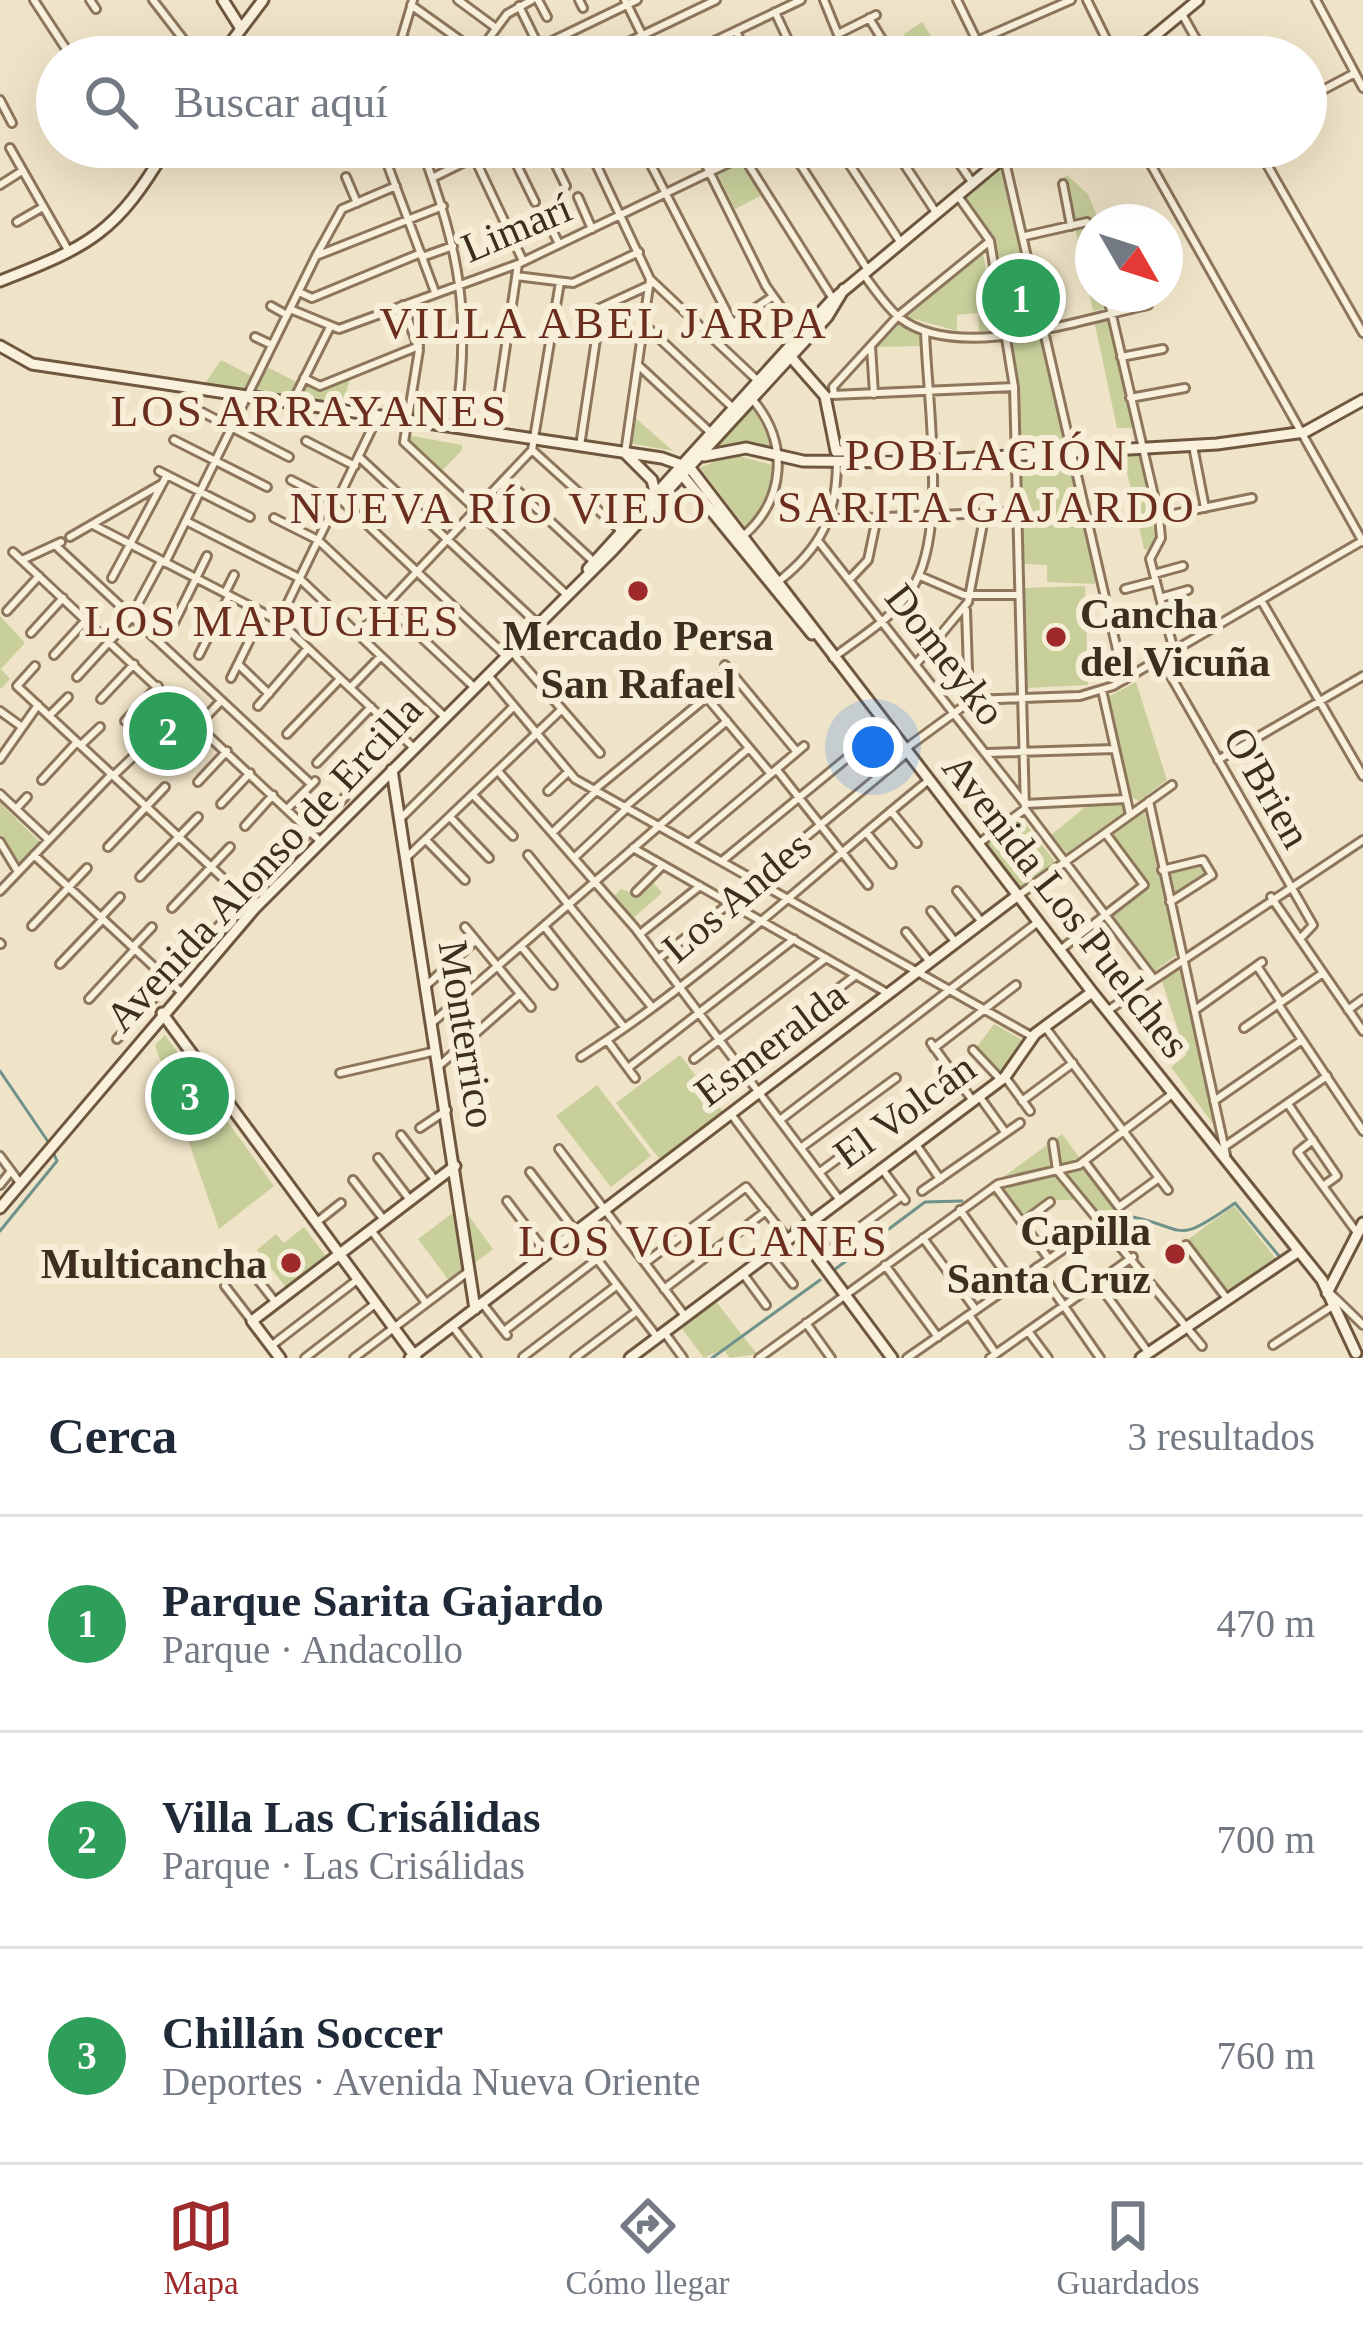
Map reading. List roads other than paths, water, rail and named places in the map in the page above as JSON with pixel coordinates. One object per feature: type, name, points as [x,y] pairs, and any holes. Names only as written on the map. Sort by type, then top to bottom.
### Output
[{"type":"main road","points":[[224,0],[240,27]]},
{"type":"main road","points":[[234,36],[263,0]]},
{"type":"main road","points":[[1154,36],[1198,0]]},
{"type":"main road","points":[[0,281],[68,250],[125,214],[154,168]]},
{"type":"main road","name":"Avenida Alonso de Ercilla","points":[[586,574],[593,560],[655,492],[699,458],[863,270],[989,168]]},
{"type":"main road","name":"Avenida Alonso de Ercilla","points":[[0,1208],[255,908],[539,625],[844,290]]},
{"type":"main road","points":[[0,346],[32,364],[493,433],[534,445],[580,446],[659,458],[683,469]]},
{"type":"main road","points":[[778,358],[791,356],[829,396],[837,457]]},
{"type":"main road","points":[[699,458],[731,448],[837,457],[892,450],[927,457],[1193,446],[1300,433],[1363,400]]},
{"type":"main road","points":[[625,453],[652,481],[655,492]]},
{"type":"main road","name":"Avenida Los Puelches","points":[[683,469],[1297,1252],[1328,1298],[1354,1356]]},
{"type":"main road","name":"Avenida Los Puelches","points":[[740,538],[778,581],[815,635]]},
{"type":"main road","name":"Monterrico","points":[[392,770],[478,1306]]},
{"type":"main road","name":"Esmeralda","points":[[413,1357],[1018,896]]},
{"type":"main road","name":"El Volcán","points":[[635,1357],[797,1230],[1003,1079],[1033,1037],[1092,992]]},
{"type":"main road","points":[[162,1013],[413,1357]]},
{"type":"main road","points":[[280,1358],[252,1321],[455,1166]]},
{"type":"main road","points":[[797,1230],[892,1358]]},
{"type":"main road","points":[[1328,1298],[1359,1238]]},
{"type":"main road","points":[[1145,1356],[1297,1252]]},
{"type":"street","points":[[34,0],[58,36]]},
{"type":"street","points":[[90,0],[96,9]]},
{"type":"street","points":[[153,0],[181,36]]},
{"type":"street","points":[[458,0],[496,28]]},
{"type":"street","points":[[506,0],[532,36]]},
{"type":"street","points":[[490,36],[515,8],[535,0],[547,17]]},
{"type":"street","points":[[560,36],[638,0]]},
{"type":"street","points":[[626,2],[642,35],[716,0]]},
{"type":"street","points":[[727,36],[801,0]]},
{"type":"street","points":[[824,0],[838,34],[873,17],[882,36]]},
{"type":"street","points":[[957,0],[974,36]]},
{"type":"street","points":[[988,36],[1071,0]]},
{"type":"street","points":[[1087,0],[1105,36]]},
{"type":"street","points":[[1316,0],[1363,88]]},
{"type":"street","points":[[405,36],[412,3],[453,36]]},
{"type":"street","points":[[775,12],[786,36]]},
{"type":"street","points":[[1181,14],[1194,36]]},
{"type":"street","points":[[736,31],[738,36]]},
{"type":"street","points":[[1327,88],[1355,73]]},
{"type":"street","points":[[0,100],[12,123]]},
{"type":"street","points":[[10,148],[68,250]]},
{"type":"street","points":[[0,168],[3,182],[22,171]]},
{"type":"street","points":[[389,168],[436,292]]},
{"type":"street","points":[[429,168],[453,246],[467,344],[455,428]]},
{"type":"street","points":[[432,177],[450,168]]},
{"type":"street","points":[[476,168],[520,263],[493,433]]},
{"type":"street","points":[[518,168],[535,202]]},
{"type":"street","points":[[558,168],[566,185]]},
{"type":"street","points":[[598,168],[650,282],[758,380]]},
{"type":"street","points":[[653,168],[734,325],[772,297]]},
{"type":"street","points":[[707,168],[772,297],[800,334]]},
{"type":"street","name":"Limarí","points":[[329,329],[520,263],[718,168]]},
{"type":"street","points":[[748,168],[833,299]]},
{"type":"street","points":[[802,168],[863,270],[898,316],[925,331],[952,337],[1008,334],[1116,312]]},
{"type":"street","points":[[852,168],[899,240]]},
{"type":"street","points":[[907,168],[935,211]]},
{"type":"street","points":[[962,168],[972,182]]},
{"type":"street","points":[[1007,168],[1124,680]]},
{"type":"street","points":[[754,880],[969,701],[1102,690],[1362,542],[1154,168]]},
{"type":"street","points":[[1269,168],[1363,333]]},
{"type":"street","points":[[346,177],[357,202]]},
{"type":"street","points":[[1063,184],[1071,226]]},
{"type":"street","points":[[139,602],[186,521],[342,209],[396,186]]},
{"type":"street","points":[[956,194],[990,241],[1008,334],[1014,388],[1025,807]]},
{"type":"street","points":[[578,197],[592,229]]},
{"type":"street","points":[[316,256],[443,206]]},
{"type":"street","points":[[17,222],[43,207]]},
{"type":"street","points":[[544,213],[559,244]]},
{"type":"street","points":[[1025,236],[1075,226]]},
{"type":"street","points":[[990,241],[898,316],[829,396],[1014,388]]},
{"type":"street","points":[[298,292],[312,298],[453,246]]},
{"type":"street","points":[[516,276],[573,283],[639,252]]},
{"type":"street","points":[[358,634],[534,445],[560,282]]},
{"type":"street","points":[[625,453],[650,282]]},
{"type":"street","points":[[580,446],[596,339],[587,314],[650,282]]},
{"type":"street","points":[[403,304],[418,346],[404,442],[567,595]]},
{"type":"street","points":[[271,307],[329,329],[292,403]]},
{"type":"street","points":[[1111,313],[1159,517],[1161,540],[1150,559],[1174,651]]},
{"type":"street","points":[[644,324],[733,408]]},
{"type":"street","points":[[833,658],[882,621],[920,576],[931,515],[925,331]]},
{"type":"street","points":[[255,337],[272,345]]},
{"type":"street","points":[[304,378],[320,386],[418,346]]},
{"type":"street","points":[[871,346],[874,394]]},
{"type":"street","points":[[1121,357],[1163,349]]},
{"type":"street","points":[[638,365],[710,432]]},
{"type":"street","points":[[1130,398],[1185,388]]},
{"type":"street","points":[[740,538],[774,494],[778,455],[770,425],[749,397]]},
{"type":"street","points":[[192,407],[290,457]]},
{"type":"street","points":[[279,621],[378,416]]},
{"type":"street","points":[[174,440],[267,487]]},
{"type":"street","points":[[306,441],[355,466]]},
{"type":"street","points":[[534,445],[620,530]]},
{"type":"street","points":[[1193,446],[1205,508]]},
{"type":"street","points":[[359,457],[539,625]]},
{"type":"street","points":[[778,581],[819,542],[831,519],[837,457]]},
{"type":"street","points":[[163,476],[250,517]]},
{"type":"street","points":[[70,537],[163,476]]},
{"type":"street","points":[[112,578],[163,476]]},
{"type":"street","points":[[505,479],[593,560]]},
{"type":"street","points":[[291,480],[337,501],[509,654],[600,753]]},
{"type":"street","points":[[1159,517],[1252,498]]},
{"type":"street","points":[[831,519],[1017,512]]},
{"type":"street","points":[[917,663],[966,606],[985,513]]},
{"type":"street","points":[[849,580],[868,560],[877,517]]},
{"type":"street","points":[[274,518],[318,540],[476,688]]},
{"type":"street","points":[[186,521],[299,578],[445,717]]},
{"type":"street","points":[[93,525],[279,621],[414,748]]},
{"type":"street","name":"Domeyko","points":[[819,542],[917,663],[1153,978]]},
{"type":"street","points":[[22,560],[58,543],[313,783],[288,808]]},
{"type":"street","points":[[13,552],[320,842]]},
{"type":"street","points":[[173,625],[207,556]]},
{"type":"street","points":[[1125,590],[1183,566]]},
{"type":"street","points":[[199,655],[234,575]]},
{"type":"street","points":[[7,610],[39,576]]},
{"type":"street","points":[[920,576],[970,596],[1019,595]]},
{"type":"street","points":[[1160,598],[1188,590]]},
{"type":"street","points":[[31,633],[63,598]]},
{"type":"street","points":[[1261,600],[1363,776]]},
{"type":"street","points":[[966,606],[969,701]]},
{"type":"street","points":[[232,678],[263,613]]},
{"type":"street","points":[[1134,623],[1165,614]]},
{"type":"street","points":[[77,676],[132,617]]},
{"type":"street","points":[[54,655],[86,620]]},
{"type":"street","points":[[258,706],[308,648]]},
{"type":"street","points":[[350,688],[381,656]]},
{"type":"street","name":"O'Brien","points":[[1161,659],[1314,928],[1300,939]]},
{"type":"street","points":[[100,699],[134,664]]},
{"type":"street","points":[[238,665],[269,694]]},
{"type":"street","points":[[35,666],[17,686],[255,908]]},
{"type":"street","points":[[554,832],[705,695],[727,668],[801,749],[689,843]]},
{"type":"street","points":[[488,675],[568,772],[595,790],[1033,1037]]},
{"type":"street","points":[[1218,760],[1363,676]]},
{"type":"street","points":[[287,734],[340,679]]},
{"type":"street","points":[[693,681],[799,798],[868,885]]},
{"type":"street","points":[[125,721],[158,686]]},
{"type":"street","points":[[1102,690],[1130,814]]},
{"type":"street","points":[[49,716],[68,697]]},
{"type":"street","points":[[199,724],[222,700]]},
{"type":"street","points":[[0,759],[38,705]]},
{"type":"street","points":[[317,764],[371,707]]},
{"type":"street","points":[[400,819],[512,708]]},
{"type":"street","points":[[406,858],[562,710]]},
{"type":"street","points":[[0,711],[22,727]]},
{"type":"street","points":[[575,857],[727,722]]},
{"type":"street","points":[[722,861],[886,726]]},
{"type":"street","points":[[42,780],[100,727]]},
{"type":"street","points":[[433,1022],[749,748]]},
{"type":"street","points":[[985,753],[1115,749]]},
{"type":"street","points":[[198,782],[227,751]]},
{"type":"street","points":[[0,890],[133,757]]},
{"type":"street","points":[[497,771],[640,934],[839,1199]]},
{"type":"street","points":[[548,791],[568,772]]},
{"type":"street","points":[[221,804],[250,773]]},
{"type":"street","name":"Los Andes","points":[[581,1057],[762,921],[929,780]]},
{"type":"street","name":"Esmeralda","points":[[1018,896],[1172,785]]},
{"type":"street","points":[[108,847],[165,787]]},
{"type":"street","points":[[0,794],[49,840]]},
{"type":"street","points":[[244,826],[274,795]]},
{"type":"street","points":[[473,795],[512,836]]},
{"type":"street","points":[[16,808],[27,797]]},
{"type":"street","points":[[280,862],[345,797]]},
{"type":"street","points":[[978,844],[1025,807],[1126,799]]},
{"type":"street","points":[[1149,802],[1230,1168]]},
{"type":"street","points":[[891,811],[917,843]]},
{"type":"street","points":[[450,817],[489,858]]},
{"type":"street","points":[[140,877],[198,818]]},
{"type":"street","points":[[866,832],[892,864]]},
{"type":"street","points":[[1060,950],[1144,885],[1105,833]]},
{"type":"street","points":[[426,840],[465,880]]},
{"type":"street","points":[[1107,1011],[1271,897],[1363,840]]},
{"type":"street","points":[[0,842],[18,872]]},
{"type":"street","points":[[172,908],[230,847]]},
{"type":"street","points":[[633,848],[889,994]]},
{"type":"street","points":[[34,855],[181,992]]},
{"type":"street","points":[[528,855],[651,1006]]},
{"type":"street","points":[[1162,870],[1203,860],[1213,874],[1170,902]]},
{"type":"street","points":[[636,892],[663,865]]},
{"type":"street","points":[[32,926],[87,868]]},
{"type":"street","points":[[117,1039],[269,870]]},
{"type":"street","points":[[640,934],[700,886]]},
{"type":"street","points":[[957,891],[982,922]]},
{"type":"street","points":[[61,964],[120,897]]},
{"type":"street","name":"O'Brien","points":[[1271,897],[1363,1031]]},
{"type":"street","points":[[658,959],[730,903]]},
{"type":"street","points":[[931,911],[956,943]]},
{"type":"street","points":[[780,1120],[1038,922]]},
{"type":"street","points":[[465,926],[531,1007]]},
{"type":"street","points":[[544,926],[624,1027]]},
{"type":"street","points":[[89,999],[152,927]]},
{"type":"street","points":[[906,932],[931,962]]},
{"type":"street","points":[[427,986],[476,940]]},
{"type":"street","points":[[628,1068],[794,940]]},
{"type":"street","points":[[521,946],[554,985]]},
{"type":"street","points":[[694,1059],[826,958]]},
{"type":"street","points":[[1195,1010],[1260,964],[1302,1040],[1363,1131]]},
{"type":"street","points":[[1244,1028],[1323,973]]},
{"type":"street","points":[[708,1088],[856,975]]},
{"type":"street","points":[[1005,1133],[933,1046],[1016,986]]},
{"type":"street","points":[[440,1065],[520,994]]},
{"type":"street","points":[[1348,1010],[1363,999]]},
{"type":"street","points":[[1046,1027],[1168,1190]]},
{"type":"street","points":[[607,1040],[635,1078]]},
{"type":"street","points":[[1214,1100],[1302,1040]]},
{"type":"street","points":[[340,1072],[438,1050]]},
{"type":"street","points":[[974,1050],[1030,1111]]},
{"type":"street","points":[[1022,1101],[1073,1063]]},
{"type":"street","points":[[1224,1147],[1327,1076]]},
{"type":"street","points":[[801,1148],[896,1078]]},
{"type":"street","points":[[759,1358],[771,1355],[806,1323],[995,1186],[1084,1161],[1172,1094]]},
{"type":"street","points":[[1288,1103],[1337,1176],[1323,1186]]},
{"type":"street","points":[[420,1128],[447,1110]]},
{"type":"street","points":[[731,1114],[811,1220]]},
{"type":"street","points":[[922,1191],[1020,1123]]},
{"type":"street","points":[[401,1135],[436,1181]]},
{"type":"street","points":[[820,1172],[862,1141]]},
{"type":"street","points":[[1313,1141],[1298,1152],[1359,1238]]},
{"type":"street","points":[[915,1143],[940,1179]]},
{"type":"street","points":[[1053,1143],[1057,1170],[1097,1225],[1131,1254],[1202,1346]]},
{"type":"street","points":[[559,1149],[685,1316]]},
{"type":"street","points":[[0,1156],[20,1183]]},
{"type":"street","points":[[378,1158],[410,1200]]},
{"type":"street","points":[[1084,1161],[1119,1208],[1159,1178]]},
{"type":"street","points":[[818,1258],[903,1198],[881,1168]]},
{"type":"street","points":[[0,1185],[11,1171]]},
{"type":"street","points":[[530,1172],[637,1311],[683,1358]]},
{"type":"street","points":[[353,1180],[384,1220]]},
{"type":"street","points":[[995,1186],[1049,1259]]},
{"type":"street","points":[[645,1263],[747,1187],[787,1238]]},
{"type":"street","points":[[507,1201],[547,1254]]},
{"type":"street","points":[[314,1225],[341,1202]]},
{"type":"street","points":[[1022,1223],[1050,1202]]},
{"type":"street","points":[[960,1210],[1013,1284]]},
{"type":"street","points":[[664,1288],[766,1211]]},
{"type":"street","points":[[908,1358],[1097,1225]]},
{"type":"street","points":[[371,1230],[426,1304]]},
{"type":"street","points":[[923,1238],[973,1312],[994,1356],[1131,1254]]},
{"type":"street","points":[[1186,1245],[1228,1300]]},
{"type":"street","points":[[768,1252],[793,1284]]},
{"type":"street","points":[[478,1306],[505,1333],[597,1259]]},
{"type":"street","points":[[885,1265],[938,1337]]},
{"type":"street","points":[[1037,1267],[1100,1358]]},
{"type":"street","points":[[354,1358],[470,1270]]},
{"type":"street","points":[[251,1271],[276,1303]]},
{"type":"street","points":[[741,1273],[766,1305]]},
{"type":"street","points":[[271,1346],[357,1280]]},
{"type":"street","points":[[1097,1282],[1145,1356]]},
{"type":"street","points":[[522,1355],[617,1285]]},
{"type":"street","points":[[225,1286],[252,1321]]},
{"type":"street","points":[[1273,1345],[1328,1298]]},
{"type":"street","name":"Avenida Los Puelches","points":[[1328,1298],[1363,1324]]},
{"type":"street","points":[[305,1358],[375,1304]]},
{"type":"street","points":[[574,1358],[637,1311]]},
{"type":"street","points":[[806,1323],[832,1358]]},
{"type":"street","points":[[452,1326],[477,1358]]},
{"type":"street","points":[[1028,1331],[1048,1358]]},
{"type":"waterway","points":[[0,1071],[49,1143]]},
{"type":"waterway","points":[[0,1231],[57,1161],[53,1152]]},
{"type":"waterway","points":[[834,1270],[925,1202],[962,1201]]},
{"type":"waterway","points":[[1123,1215],[1188,1230],[1235,1203],[1279,1256]]},
{"type":"waterway","points":[[712,1358],[820,1280]]},
{"type":"place","name":"Parque Sarita Gajardo","points":[[1021,298]]},
{"type":"place","name":"Mercado Persa San Rafael","points":[[638,591]]},
{"type":"place","name":"Cancha del Vicuña","points":[[1056,637]]},
{"type":"place","name":"Villa Las Crisálidas","points":[[168,731]]},
{"type":"place","name":"Chillán Soccer","points":[[190,1096]]},
{"type":"place","name":"Capilla Santa Cruz","points":[[1175,1254]]},
{"type":"place","name":"Multicancha","points":[[291,1263]]},
{"type":"district","name":"VILLA ABEL JARPA","points":[[604,322]]},
{"type":"district","name":"LOS ARRAYANES","points":[[310,410]]},
{"type":"district","name":"POBLACIÓN SARITA GAJARDO","points":[[987,480]]},
{"type":"district","name":"NUEVA RÍO VIEJO","points":[[499,507]]},
{"type":"district","name":"LOS MAPUCHES","points":[[273,620]]},
{"type":"district","name":"LOS VOLCANES","points":[[704,1240]]}]
